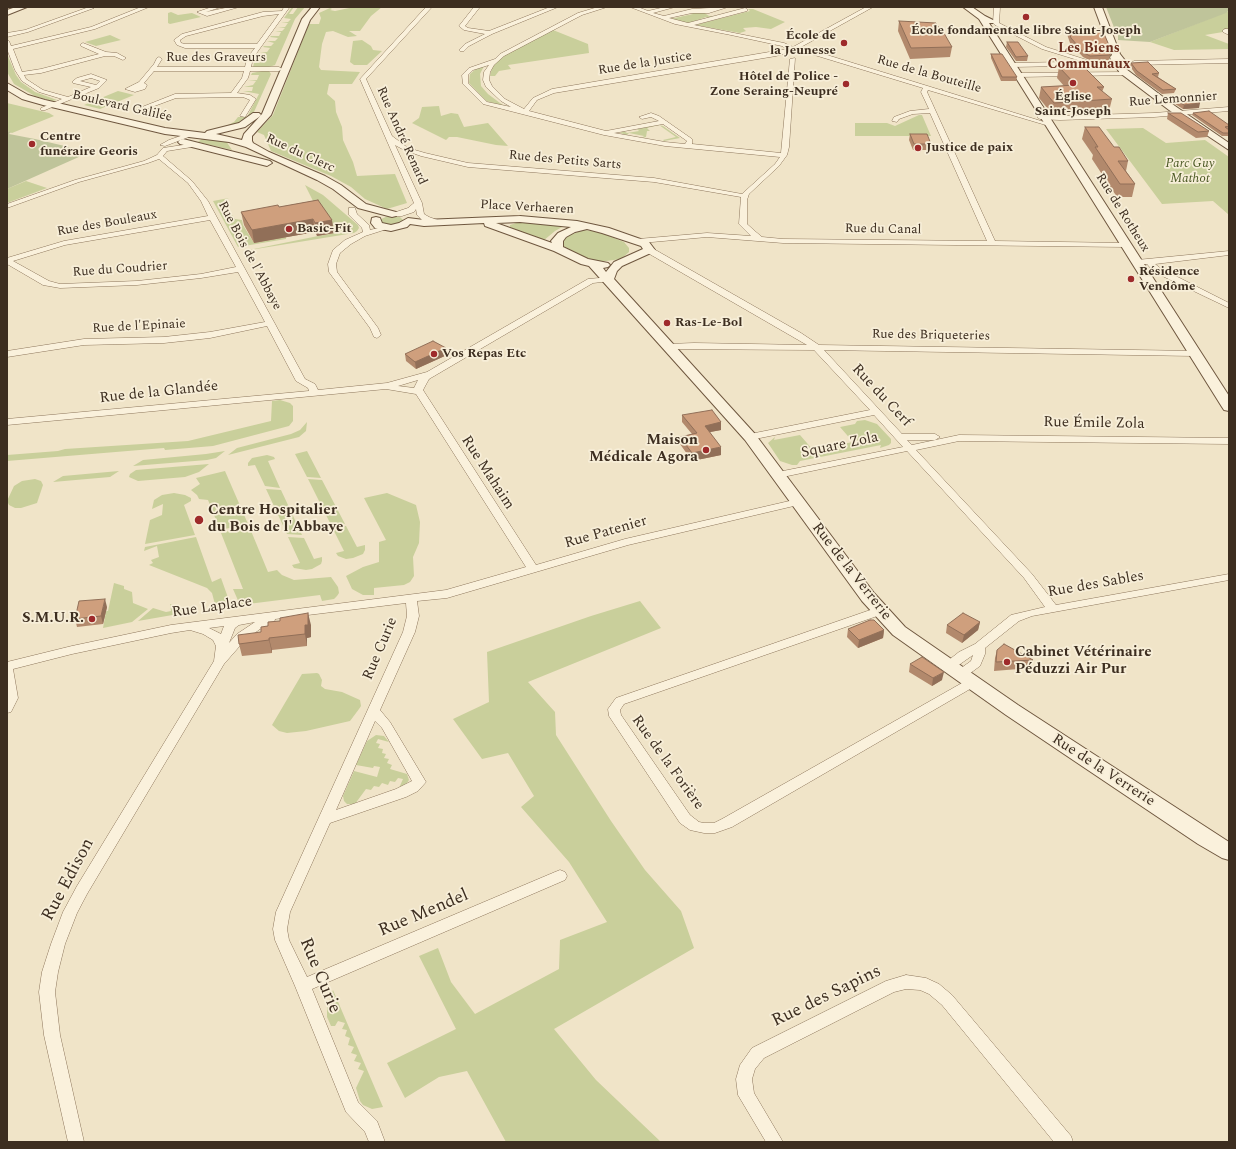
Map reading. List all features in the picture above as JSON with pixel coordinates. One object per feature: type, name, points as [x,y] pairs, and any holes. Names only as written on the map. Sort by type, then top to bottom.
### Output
[{"type":"street","points":[[7,13],[23,7]]},
{"type":"street","points":[[106,24],[106,21],[133,7]]},
{"type":"street","points":[[68,99],[34,88],[24,80],[8,45],[74,33],[106,24],[146,7]]},
{"type":"street","points":[[218,7],[200,12],[207,14],[236,7]]},
{"type":"street","points":[[232,95],[245,78],[249,59],[287,7]]},
{"type":"street","points":[[235,140],[238,133],[256,117],[275,74],[279,69],[300,19],[310,7]]},
{"type":"street","points":[[249,145],[246,141],[247,136],[266,115],[306,19],[316,7]]},
{"type":"street","name":"Rue André Renard","points":[[429,7],[372,68],[363,80],[390,138],[423,217],[439,222]]},
{"type":"street","points":[[477,7],[462,26],[466,29],[490,33]]},
{"type":"street","points":[[462,50],[467,45],[490,33],[555,7]]},
{"type":"street","points":[[525,112],[503,100],[489,87],[486,80],[487,72],[496,60],[510,49],[576,16],[604,7]]},
{"type":"street","name":"Rue de la Bouteille","points":[[633,7],[686,26],[731,33],[796,51],[822,56],[1032,118],[1047,119]]},
{"type":"street","points":[[648,12],[672,7]]},
{"type":"street","points":[[663,18],[692,11],[709,11],[724,7]]},
{"type":"street","points":[[761,239],[753,234],[743,224],[744,196],[778,165],[784,155],[796,51],[870,7]]},
{"type":"street","name":"Rue de Rotheux","points":[[967,7],[995,28],[1018,75],[1229,408]]},
{"type":"street","points":[[995,28],[997,7]]},
{"type":"street","points":[[1098,7],[1121,64],[1178,112],[1229,147]]},
{"type":"street","points":[[7,35],[26,31],[91,8]]},
{"type":"street","points":[[686,26],[745,10]]},
{"type":"street","points":[[258,46],[185,46],[179,44],[178,40],[184,34],[260,15],[283,12]]},
{"type":"street","points":[[995,28],[1009,32],[1044,48],[1096,64]]},
{"type":"street","points":[[995,28],[1009,32]]},
{"type":"street","points":[[83,45],[105,54]]},
{"type":"street","name":"Rue de la Justice","points":[[525,112],[534,99],[552,91],[796,51]]},
{"type":"street","points":[[20,74],[40,71],[105,54],[115,54],[123,58]]},
{"type":"street","name":"Rue des Graveurs","points":[[141,82],[157,64],[159,59]]},
{"type":"street","points":[[496,60],[471,69],[466,74],[465,83],[485,103],[604,133],[639,140],[784,155]]},
{"type":"street","points":[[1218,61],[1229,67]]},
{"type":"street","points":[[1012,65],[1229,61]]},
{"type":"street","points":[[1018,75],[1121,64]]},
{"type":"street","name":"Rue des Graveurs","points":[[153,69],[279,69]]},
{"type":"street","name":"Boulevard Galilée","points":[[7,86],[25,97],[54,105],[165,131],[235,140]]},
{"type":"street","points":[[43,109],[97,87]]},
{"type":"street","points":[[928,87],[924,92],[992,244]]},
{"type":"street","points":[[139,110],[175,96],[232,95],[246,96],[253,100],[243,116]]},
{"type":"street","name":"Boulevard Galilée","points":[[13,101],[163,143],[192,144],[230,153]]},
{"type":"street","name":"Rue Lemonnier","points":[[1047,119],[1154,115],[1229,109]]},
{"type":"street","points":[[895,121],[896,118],[912,112],[933,111]]},
{"type":"street","points":[[7,206],[89,177],[146,162],[160,156],[163,143],[174,143],[195,135],[236,127],[256,115]]},
{"type":"street","points":[[642,117],[655,116],[690,140],[688,146]]},
{"type":"street","points":[[1032,118],[1047,119]]},
{"type":"street","points":[[604,133],[664,122]]},
{"type":"street","points":[[192,144],[198,138],[195,135]]},
{"type":"street","name":"Rue des Petits Sarts","points":[[390,138],[406,149],[423,155],[478,166],[668,182],[744,196]]},
{"type":"street","name":"Rue du Clerc","points":[[235,140],[321,178],[337,187],[362,206],[424,223],[464,222]]},
{"type":"street","name":"Rue du Clerc","points":[[235,140],[236,144],[243,150],[320,187],[352,210],[376,221],[379,226],[386,228]]},
{"type":"street","name":"Rue du Clerc","points":[[230,153],[271,163]]},
{"type":"street","points":[[400,163],[407,157],[423,155]]},
{"type":"street","name":"Rue Bois de l'Abbaye","points":[[160,156],[190,182],[202,196],[301,381],[312,386],[314,392]]},
{"type":"street","name":"Rue André Renard","points":[[402,218],[418,206]]},
{"type":"street","points":[[352,210],[353,215],[366,227],[364,232]]},
{"type":"street","points":[[377,335],[374,328],[334,272],[332,268],[334,256],[339,249],[373,227],[376,221],[383,216],[402,218]]},
{"type":"street","name":"Rue des Bouleaux","points":[[7,261],[43,248],[64,243],[214,217]]},
{"type":"street","points":[[364,232],[386,228],[402,218]]},
{"type":"street","name":"Rue du Clerc","points":[[402,218],[464,222]]},
{"type":"street","name":"Place Verhaeren","points":[[464,222],[520,219],[588,226],[640,241],[646,244],[649,250],[618,264],[594,272]]},
{"type":"street","name":"Place Verhaeren","points":[[464,222],[493,224],[558,249],[610,284]]},
{"type":"street","points":[[720,235],[732,231],[743,224]]},
{"type":"street","name":"Place Verhaeren","points":[[558,249],[557,241],[562,235],[571,230],[588,226]]},
{"type":"street","name":"Rue du Canal","points":[[640,241],[698,235],[720,235],[783,241],[1126,245]]},
{"type":"street","points":[[649,250],[675,237]]},
{"type":"street","name":"Rue du Cerf","points":[[649,250],[793,332],[816,347],[1028,576],[1053,609]]},
{"type":"street","points":[[1137,262],[1229,253]]},
{"type":"street","name":"Rue du Coudrier","points":[[7,261],[46,283],[60,286],[115,285],[159,281],[240,269]]},
{"type":"street","points":[[1149,262],[1157,270],[1229,306]]},
{"type":"street","points":[[583,286],[610,284],[612,270],[618,264]]},
{"type":"street","points":[[387,386],[419,392],[422,381],[432,374],[583,286],[594,272]]},
{"type":"street","points":[[1145,276],[1165,274]]},
{"type":"street","name":"Rue de la Verrerie","points":[[610,284],[750,437],[879,610],[906,637],[1012,710],[1205,838],[1229,852]]},
{"type":"street","name":"Rue de l'Epinaie","points":[[7,354],[72,343],[164,340],[210,336],[271,324]]},
{"type":"street","name":"Rue des Briqueteries","points":[[668,347],[816,347],[1194,353]]},
{"type":"street","points":[[314,392],[387,386],[432,374]]},
{"type":"street","points":[[294,394],[301,381]]},
{"type":"street","name":"Rue de la Glandée","points":[[7,422],[314,392]]},
{"type":"street","name":"Rue Mahaim","points":[[419,392],[422,400],[532,569]]},
{"type":"street","name":"Square Zola","points":[[750,437],[876,412]]},
{"type":"street","name":"Rue Émile Zola","points":[[899,437],[1229,441]]},
{"type":"street","name":"Rue Émile Zola","points":[[909,448],[959,438]]},
{"type":"street","name":"Square Zola","points":[[778,475],[909,448]]},
{"type":"street","name":"Rue Patenier","points":[[418,598],[459,591],[670,530],[798,502]]},
{"type":"street","name":"Rue des Sables","points":[[961,674],[976,663],[979,654],[979,647],[996,631],[1015,618],[1031,613],[1229,577]]},
{"type":"street","name":"Rue Laplace","points":[[7,667],[117,640],[181,628],[418,598]]},
{"type":"street","name":"Rue Curie","points":[[377,1142],[371,1127],[352,1107],[303,986],[282,940],[280,929],[283,912],[409,632],[418,598]]},
{"type":"street","name":"Rue de la Forière","points":[[879,610],[620,700],[614,709],[615,716],[685,819],[695,826],[704,828],[715,828],[727,823],[961,674]]},
{"type":"street","name":"Rue Edison","points":[[76,1142],[52,1035],[47,992],[50,972],[58,944],[70,912],[220,661],[235,643],[256,626],[288,614]]},
{"type":"street","points":[[235,643],[240,631],[241,625],[239,620]]},
{"type":"street","name":"Rue Edison","points":[[220,661],[222,646],[227,632],[235,622],[239,620]]},
{"type":"street","points":[[181,628],[198,629],[212,633],[217,637],[222,646]]},
{"type":"street","points":[[7,667],[12,694],[12,701],[7,709]]},
{"type":"street","points":[[325,819],[401,793],[413,787],[418,782],[386,726],[374,711]]},
{"type":"street","name":"Rue Mendel","points":[[303,986],[560,876]]},
{"type":"street","name":"Rue des Sapins","points":[[775,1142],[746,1095],[744,1079],[748,1065],[758,1053],[891,986],[906,982],[921,983],[934,989],[947,1000],[1065,1142]]},
{"type":"green space","points":[[292,7],[294,7],[289,14],[293,14],[298,7],[305,7],[295,19],[275,65],[269,67],[253,67],[254,63],[262,62],[263,58],[255,58],[264,57],[266,53],[260,52],[267,52],[270,48],[263,47],[271,46],[274,43],[267,41],[275,41],[278,38],[270,37],[279,36],[281,32],[275,31],[282,31],[285,28],[278,27],[285,27],[288,23],[281,22],[288,22],[291,19],[284,18]]},
{"type":"green space","points":[[354,7],[382,7],[371,16],[360,31],[349,31],[357,36],[348,37],[333,31],[326,32],[322,44],[319,67],[321,70],[360,72],[352,84],[329,84],[327,94],[335,101],[336,112],[342,127],[343,140],[353,162],[357,176],[395,174],[407,203],[387,209],[365,199],[351,187],[331,176],[271,151],[264,135],[257,132],[273,115],[309,24],[319,24],[321,18],[319,13],[330,8],[332,9],[330,10],[335,11]]},
{"type":"green space","points":[[1106,7],[1229,7],[1229,10],[1226,13],[1150,42],[1118,40],[1118,33],[1115,30]]},
{"type":"green space","points":[[748,9],[753,9],[785,22],[771,29],[756,27],[743,28],[746,31],[740,33],[695,25],[750,11]]},
{"type":"green space","points":[[1229,11],[1229,31],[1205,35],[1229,44],[1229,49],[1174,50],[1150,42]]},
{"type":"green space","points":[[171,12],[178,15],[192,13],[201,17],[170,24],[168,23],[168,13]]},
{"type":"green space","points":[[703,12],[709,16],[718,16],[709,18],[706,17],[687,24],[670,19],[693,14],[691,13]]},
{"type":"green space","points":[[553,30],[588,44],[589,53],[508,65],[511,69],[499,71],[495,76],[490,76],[492,68],[497,61],[507,53]]},
{"type":"green space","points":[[110,35],[121,40],[96,46],[85,42]]},
{"type":"green space","points":[[362,40],[371,46],[373,50],[382,51],[367,65],[354,65],[350,62],[353,41]]},
{"type":"green space","points":[[7,54],[16,75],[21,82],[35,92],[57,100],[52,101],[35,96],[14,84],[7,72]]},
{"type":"green space","points":[[484,66],[480,74],[481,86],[488,94],[504,106],[486,101],[469,83],[470,74],[478,67]]},
{"type":"green space","points":[[269,71],[271,74],[254,112],[247,117],[259,94],[243,91],[252,91],[253,87],[244,87],[253,85],[256,81],[248,81],[257,80],[259,75],[251,75],[252,73]]},
{"type":"green space","points":[[118,91],[134,95],[100,109],[84,105]]},
{"type":"green space","points":[[7,103],[49,113],[54,116],[12,133],[7,131]]},
{"type":"green space","points":[[439,106],[441,116],[451,113],[458,114],[464,127],[488,123],[508,146],[457,137],[449,137],[446,140],[412,123],[419,118],[422,107]]},
{"type":"green space","points":[[922,115],[931,136],[855,136],[855,123],[887,123],[895,126]]},
{"type":"green space","points":[[238,117],[247,117],[238,123],[226,126],[234,122]]},
{"type":"green space","points":[[659,125],[647,128],[650,131],[647,131],[646,137],[642,138],[644,136],[620,133],[624,131],[627,133],[639,131],[637,129]]},
{"type":"green space","points":[[659,125],[663,126],[680,138],[664,141],[663,140],[676,137]]},
{"type":"green space","name":"Parc Guy Mathot","points":[[1143,128],[1166,143],[1205,140],[1229,157],[1229,215],[1213,201],[1162,204],[1106,129]]},
{"type":"green space","points":[[7,131],[11,132],[9,134],[90,152],[7,189]]},
{"type":"green space","points":[[203,138],[226,141],[232,150],[198,142]]},
{"type":"green space","points":[[26,181],[47,188],[7,203],[7,189]]},
{"type":"green space","points":[[305,185],[323,195],[358,225],[359,228],[357,231],[354,233],[244,251],[333,233],[315,205]]},
{"type":"green space","points":[[229,198],[224,200],[228,209],[235,219],[242,220],[243,225],[254,243],[286,237],[286,239],[238,247],[213,201]]},
{"type":"green space","points":[[388,216],[400,217],[404,221],[395,226],[382,225],[379,220]]},
{"type":"green space","points":[[519,222],[564,226],[543,241],[510,227],[510,225]]},
{"type":"green space","points":[[584,230],[599,232],[624,242],[629,248],[629,252],[621,259],[595,261],[564,248],[562,244],[563,240],[569,235]]},
{"type":"green space","points":[[280,400],[290,403],[293,406],[293,421],[289,426],[213,446],[165,450],[164,448],[7,461],[7,455],[58,451],[65,449],[188,441],[271,421],[272,401]]},
{"type":"green space","points":[[865,420],[877,424],[891,439],[891,443],[880,448],[881,445],[800,461],[797,465],[792,465],[780,461],[768,443],[775,437],[774,440],[800,435],[813,450],[853,442],[840,427]]},
{"type":"green space","points":[[307,422],[306,431],[299,437],[228,455],[237,448],[291,434],[300,430]]},
{"type":"green space","points":[[225,451],[216,458],[207,460],[133,466],[143,460]]},
{"type":"green space","points":[[307,451],[321,478],[307,477],[295,454]]},
{"type":"green space","points":[[267,455],[274,457],[275,459],[268,461],[280,488],[265,486],[255,465],[248,466],[248,463],[252,458]]},
{"type":"green space","points":[[209,464],[199,472],[185,477],[138,481],[129,477],[130,474],[136,470]]},
{"type":"green space","points":[[119,471],[110,477],[53,482],[63,476]]},
{"type":"green space","points":[[225,471],[248,524],[220,530],[208,500],[199,499],[191,490],[200,484],[196,478]]},
{"type":"green space","points":[[35,479],[41,481],[43,485],[37,503],[21,508],[15,508],[9,505],[7,501],[14,486],[22,481]]},
{"type":"green space","points":[[308,479],[322,480],[345,524],[330,523]]},
{"type":"green space","points":[[266,489],[281,490],[302,535],[287,534]]},
{"type":"green space","points":[[174,493],[191,498],[191,501],[184,505],[195,535],[145,544],[150,520],[162,515],[163,504],[152,509],[154,500],[162,495]]},
{"type":"green space","points":[[387,493],[416,505],[420,522],[419,543],[413,557],[414,576],[410,582],[404,585],[374,588],[374,595],[363,595],[352,589],[346,576],[363,567],[379,562],[379,542],[386,540],[364,498]]},
{"type":"green space","points":[[331,525],[346,526],[357,547],[365,545],[363,554],[346,559],[338,556],[336,553],[344,551]]},
{"type":"green space","points":[[249,526],[268,572],[277,570],[282,575],[294,580],[331,577],[338,587],[339,593],[337,596],[334,599],[322,601],[320,595],[240,605],[233,589],[243,589],[221,533]]},
{"type":"green space","points":[[196,537],[212,582],[221,578],[231,606],[216,608],[212,593],[207,588],[149,565],[153,563],[151,560],[159,557],[157,546],[144,551],[145,547]]},
{"type":"green space","points":[[288,537],[304,538],[314,559],[322,557],[321,564],[312,569],[306,570],[294,568],[292,565],[300,563]]},
{"type":"green space","points":[[114,583],[124,586],[124,589],[132,592],[133,603],[148,609],[132,622],[103,628],[106,611],[108,611]]},
{"type":"green space","points":[[640,601],[661,628],[528,682],[555,712],[556,735],[611,821],[645,870],[681,911],[694,948],[554,1029],[596,1080],[661,1142],[506,1142],[467,1071],[439,1077],[405,1098],[387,1063],[456,1029],[419,956],[438,948],[451,982],[475,1014],[559,969],[560,940],[607,922],[569,862],[521,807],[534,796],[508,753],[482,759],[453,719],[489,702],[487,652],[591,616]]},
{"type":"green space","points":[[170,604],[180,608],[184,613],[138,621],[153,608],[166,612],[171,611]]},
{"type":"green space","points":[[317,673],[322,680],[321,686],[325,689],[342,692],[360,700],[361,706],[350,721],[306,731],[287,733],[279,731],[272,725],[302,674]]},
{"type":"green space","points":[[376,735],[384,736],[389,742],[378,739],[376,743],[380,744],[378,748],[383,749],[382,753],[386,754],[384,758],[389,759],[387,763],[392,765],[390,769],[407,774],[409,780],[399,788],[403,779],[398,778],[395,782],[390,781],[388,785],[382,783],[379,787],[374,786],[371,790],[366,789],[355,804],[347,804],[344,801],[343,796],[354,771],[377,777],[380,767],[374,766],[373,768],[356,765],[367,741]]},
{"type":"green space","points":[[333,990],[383,1107],[372,1109],[363,1105],[360,1101],[356,1088],[364,1071],[358,1069],[361,1063],[354,1061],[357,1055],[351,1053],[354,1047],[348,1045],[350,1038],[345,1036],[347,1030],[342,1029],[345,1023],[338,1021],[335,1026],[331,1026],[327,1017],[327,1007]]},
{"type":"building","points":[[899,21],[936,23],[939,28],[941,28],[952,47],[911,48]]},
{"type":"building","points":[[1068,29],[1102,29],[1111,50],[1110,55],[1090,56],[1084,53],[1071,38]]},
{"type":"building","points":[[1007,42],[1018,42],[1028,56],[1016,57]]},
{"type":"building","points":[[991,54],[1002,54],[1017,77],[1002,77]]},
{"type":"building","points":[[1148,62],[1159,73],[1152,74],[1176,89],[1163,90],[1137,71],[1131,63]]},
{"type":"building","points":[[1083,66],[1104,87],[1097,87],[1112,99],[1054,103],[1041,87],[1076,85],[1059,67]]},
{"type":"building","points":[[1189,96],[1200,103],[1184,105],[1173,98]]},
{"type":"building","points":[[1209,111],[1229,125],[1225,127],[1229,130],[1229,133],[1223,133],[1193,113]]},
{"type":"building","points":[[1168,113],[1181,113],[1209,131],[1198,132]]},
{"type":"building","points":[[1085,127],[1099,127],[1114,147],[1119,147],[1128,161],[1118,161],[1135,184],[1120,184],[1095,147],[1098,147]]},
{"type":"building","points":[[910,134],[927,134],[931,144],[914,144]]},
{"type":"building","points":[[318,200],[332,220],[315,223],[313,219],[252,230],[241,212],[278,205],[279,207]]},
{"type":"building","points":[[433,341],[446,348],[415,362],[405,354]]},
{"type":"building","points":[[712,410],[721,422],[705,426],[721,447],[692,453],[680,437],[697,433],[682,415]]},
{"type":"building","points":[[105,599],[101,616],[75,619],[79,601]]},
{"type":"building","points":[[308,613],[308,625],[305,625],[305,634],[269,638],[269,640],[239,644],[238,635],[261,632],[261,627],[268,626],[268,622],[280,621],[280,618]]},
{"type":"building","points":[[963,613],[980,622],[964,635],[947,625]]},
{"type":"building","points":[[870,620],[874,620],[884,630],[859,640],[848,629]]},
{"type":"building","points":[[1004,644],[1033,660],[996,662],[997,650]]},
{"type":"building","points":[[922,657],[944,672],[933,678],[910,664]]},
{"type":"place","name":"École fondamentale libre Saint-Joseph","points":[[1026,17]]},
{"type":"place","name":"École de la Jeunesse","points":[[844,43]]},
{"type":"place","name":"Église Saint-Joseph","points":[[1073,83]]},
{"type":"place","name":"Hôtel de Police - Zone Seraing-Neupré","points":[[846,84]]},
{"type":"place","name":"Centre funéraire Georis","points":[[32,144]]},
{"type":"place","name":"Justice de paix","points":[[918,148]]},
{"type":"place","name":"Basic-Fit","points":[[289,229]]},
{"type":"place","name":"Résidence Vendôme","points":[[1131,279]]},
{"type":"place","name":"Ras-Le-Bol","points":[[667,323]]},
{"type":"place","name":"Vos Repas Etc","points":[[434,354]]},
{"type":"place","name":"Maison Médicale Agora","points":[[706,450]]},
{"type":"place","name":"Centre Hospitalier du Bois de l'Abbaye","points":[[199,520]]},
{"type":"place","name":"S.M.U.R.","points":[[92,619]]},
{"type":"place","name":"Cabinet Vétérinaire Péduzzi Air Pur","points":[[1007,662]]},
{"type":"district","name":"Les Biens Communaux","points":[[1089,58]]}]
